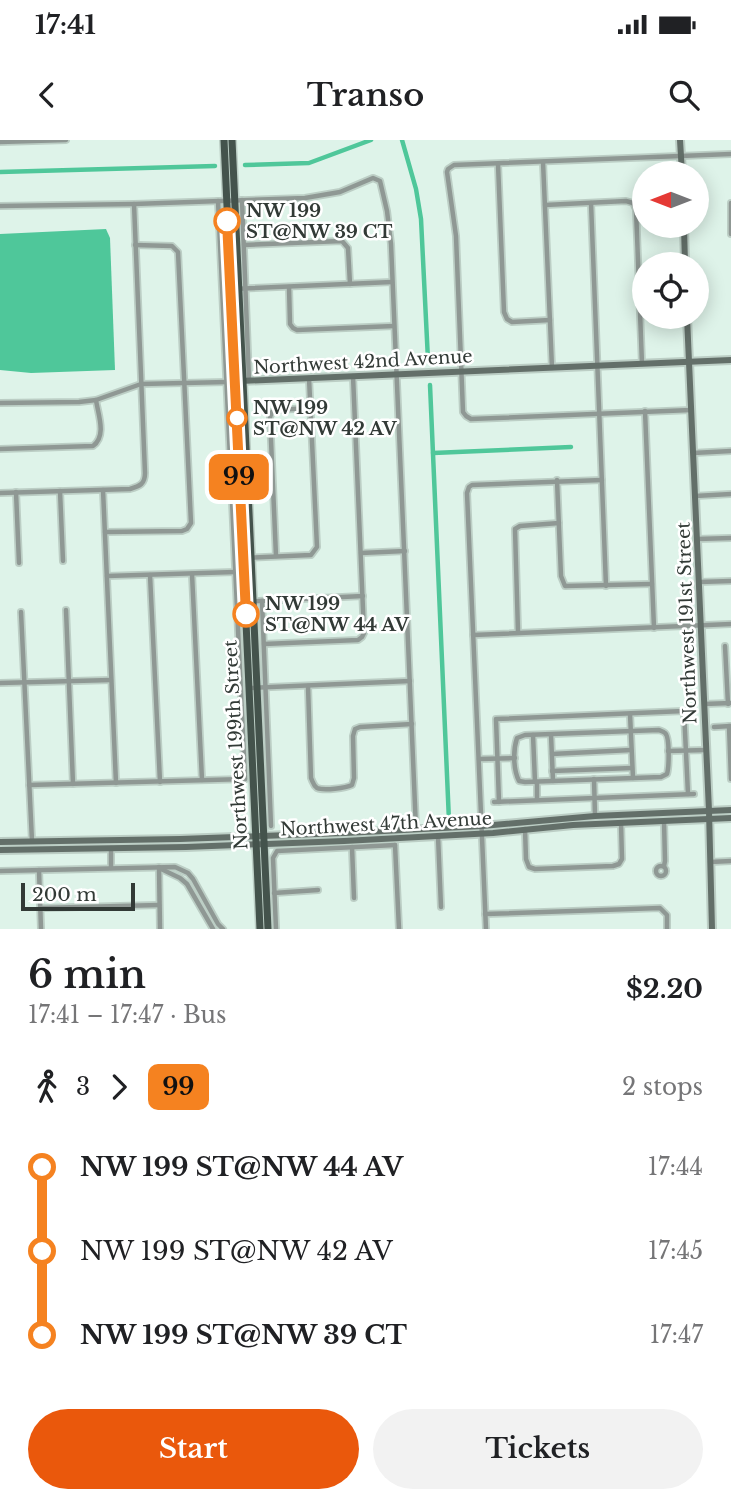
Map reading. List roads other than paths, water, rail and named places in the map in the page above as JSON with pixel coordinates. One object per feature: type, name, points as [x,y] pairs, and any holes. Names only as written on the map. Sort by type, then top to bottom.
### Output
[{"type":"main road","name":"Northwest 199th Street","points":[[224,140],[238,289],[238,381],[249,602],[257,687],[260,929]]},
{"type":"main road","name":"Northwest 199th Street","points":[[230,201],[232,140]]},
{"type":"main road","points":[[680,140],[681,161]]},
{"type":"main road","name":"Northwest 191st Street","points":[[688,329],[712,929]]},
{"type":"main road","name":"Northwest 42nd Avenue","points":[[238,381],[731,360]]},
{"type":"main road","name":"Northwest 199th Street","points":[[257,687],[249,779],[260,841],[268,929]]},
{"type":"main road","name":"Northwest 47th Avenue","points":[[0,850],[260,841],[403,829],[525,830],[584,824],[664,821],[731,810]]},
{"type":"main road","points":[[621,823],[631,814]]},
{"type":"main road","name":"Northwest 47th Avenue","points":[[0,842],[145,839],[395,841],[595,816],[709,815],[731,818]]},
{"type":"main road","points":[[584,824],[595,816]]},
{"type":"main road","points":[[395,841],[396,833],[403,829]]},
{"type":"main road","points":[[134,847],[145,839]]},
{"type":"main road","points":[[32,841],[39,849]]},
{"type":"street","points":[[0,142],[66,140]]},
{"type":"street","points":[[691,410],[471,419],[466,416],[463,412],[456,236],[448,169],[454,166],[731,154]]},
{"type":"street","points":[[543,162],[552,368]]},
{"type":"street","points":[[498,164],[504,312],[512,322],[550,320]]},
{"type":"street","points":[[0,206],[134,204],[321,196],[340,192],[369,179],[377,179],[382,186],[391,244],[416,829]]},
{"type":"street","points":[[230,201],[244,245],[238,289],[235,572],[264,644],[257,687],[271,826]]},
{"type":"street","points":[[230,201],[238,381]]},
{"type":"street","points":[[545,205],[626,201],[633,203],[636,209],[642,364]]},
{"type":"street","points":[[731,202],[731,234]]},
{"type":"street","points":[[591,203],[606,586]]},
{"type":"street","points":[[0,493],[130,489],[139,486],[145,478],[134,204]]},
{"type":"street","points":[[244,245],[338,241],[348,248],[350,284]]},
{"type":"street","points":[[105,533],[182,531],[191,523],[178,252],[172,246],[135,245]]},
{"type":"street","points":[[238,289],[392,282]]},
{"type":"street","points":[[289,287],[290,324],[297,330],[394,326]]},
{"type":"street","points":[[264,644],[358,640],[364,633],[353,376]]},
{"type":"street","points":[[247,558],[311,555],[317,547],[309,378]]},
{"type":"street","name":"Northwest 42nd Avenue","points":[[0,403],[79,402],[96,400],[141,384],[238,381]]},
{"type":"street","points":[[0,449],[93,446],[101,436],[96,400]]},
{"type":"street","points":[[276,556],[270,417],[276,410],[310,408]]},
{"type":"street","points":[[645,411],[654,628]]},
{"type":"street","points":[[693,453],[731,451]]},
{"type":"street","points":[[557,480],[561,576],[565,586],[652,584]]},
{"type":"street","points":[[486,929],[467,492],[472,485],[602,480]]},
{"type":"street","points":[[103,490],[116,783]]},
{"type":"street","points":[[60,491],[63,561]]},
{"type":"street","points":[[16,492],[19,563]]},
{"type":"street","points":[[695,496],[731,494]]},
{"type":"street","points":[[518,632],[515,529],[527,525],[559,523]]},
{"type":"street","points":[[697,539],[731,538]]},
{"type":"street","points":[[361,553],[405,551]]},
{"type":"street","points":[[107,576],[235,572]]},
{"type":"street","points":[[192,574],[202,780]]},
{"type":"street","points":[[150,575],[160,782]]},
{"type":"street","points":[[699,582],[731,581]]},
{"type":"street","points":[[249,602],[363,596]]},
{"type":"street","points":[[29,785],[249,779],[249,602]]},
{"type":"street","points":[[66,610],[73,784]]},
{"type":"street","points":[[21,612],[32,841]]},
{"type":"street","points":[[472,635],[731,624]]},
{"type":"street","points":[[704,704],[730,704],[725,646]]},
{"type":"street","points":[[0,683],[111,680]]},
{"type":"street","points":[[257,687],[410,681]]},
{"type":"street","points":[[308,686],[312,778],[319,789],[346,788],[352,785],[355,778],[355,729],[412,724]]},
{"type":"street","points":[[684,711],[686,751],[691,794],[496,802],[496,719],[684,711]]},
{"type":"street","points":[[630,714],[633,778]]},
{"type":"street","points":[[714,727],[730,726],[731,779]]},
{"type":"street","points":[[631,732],[664,732],[668,736],[667,774],[536,782],[519,780],[516,775],[517,738],[534,735],[631,732]]},
{"type":"street","points":[[534,735],[537,800]]},
{"type":"street","points":[[551,735],[553,781]]},
{"type":"street","points":[[552,754],[631,750]]},
{"type":"street","points":[[668,751],[706,750]]},
{"type":"street","points":[[479,759],[515,758]]},
{"type":"street","points":[[552,771],[632,768]]},
{"type":"street","points":[[594,779],[595,816]]},
{"type":"street","points":[[664,821],[664,866]]},
{"type":"street","points":[[525,830],[526,859],[529,867],[613,866],[619,864],[622,859],[621,823]]},
{"type":"street","points":[[438,835],[441,907]]},
{"type":"street","points":[[395,841],[399,929]]},
{"type":"street","name":"Northwest 47th Avenue","points":[[274,893],[273,858],[280,850],[352,847],[395,841]]},
{"type":"street","points":[[352,847],[354,898]]},
{"type":"street","points":[[111,848],[111,868]]},
{"type":"street","points":[[710,862],[731,861]]},
{"type":"street","points":[[0,871],[170,866],[188,873],[223,929]]},
{"type":"street","points":[[159,867],[187,884],[212,929]]},
{"type":"street","points":[[159,867],[160,929]]},
{"type":"street","points":[[39,870],[41,929]]},
{"type":"street","points":[[192,891],[198,887]]},
{"type":"street","points":[[276,929],[274,893],[318,890]]},
{"type":"street","points":[[41,908],[159,905]]},
{"type":"street","points":[[485,914],[660,908],[667,915],[667,929]]},
{"type":"waterway","points":[[245,165],[309,163],[371,140]]},
{"type":"waterway","points":[[402,140],[416,189],[421,219],[428,360]]},
{"type":"waterway","points":[[0,172],[215,166]]},
{"type":"waterway","points":[[430,385],[449,821]]},
{"type":"waterway","points":[[433,453],[571,447]]},
{"type":"place","name":"NW 199 ST@NW 39 CT","points":[[227,221]]},
{"type":"place","name":"NW 199 ST@NW 42 AV","points":[[237,418]]},
{"type":"place","name":"NW 199 ST@NW 44 AV","points":[[246,614]]}]
